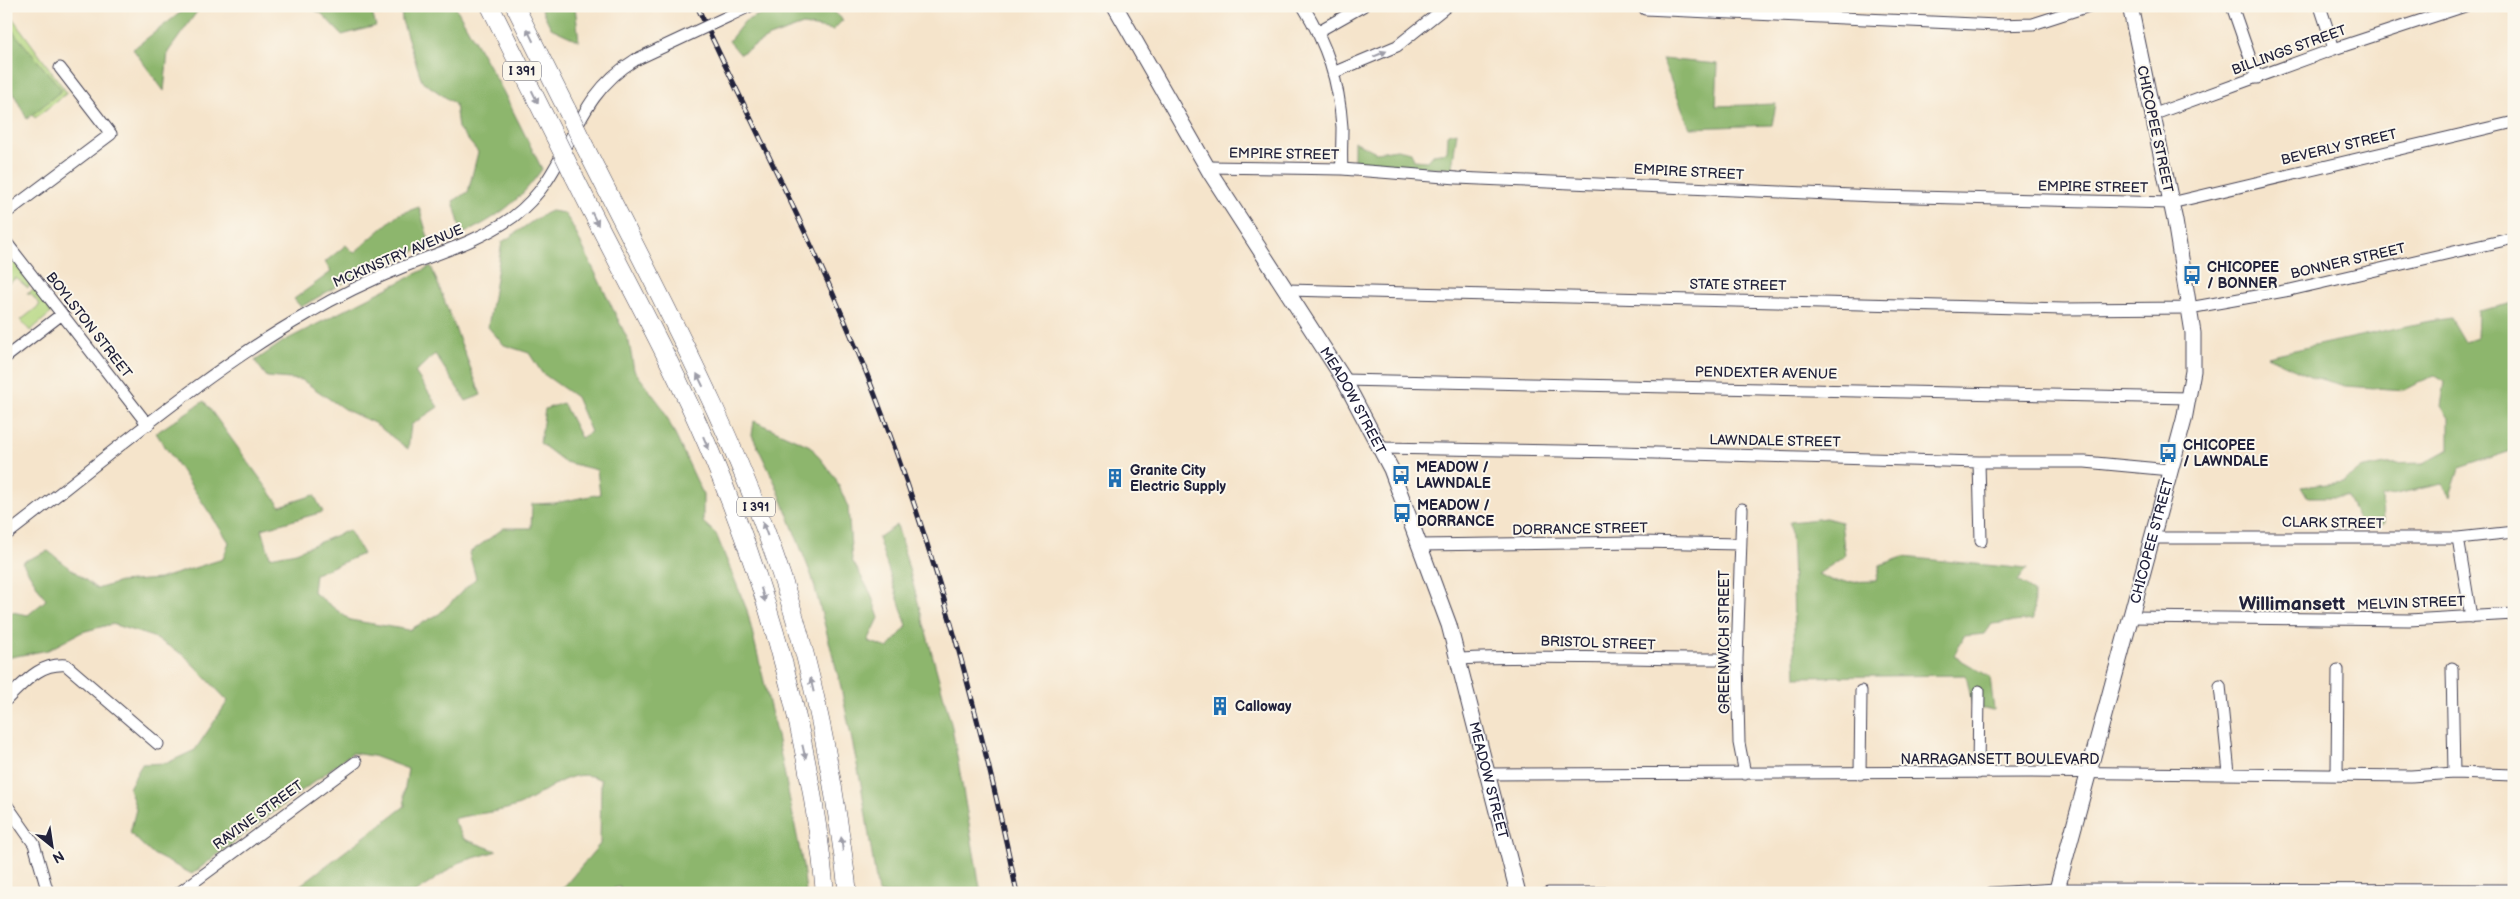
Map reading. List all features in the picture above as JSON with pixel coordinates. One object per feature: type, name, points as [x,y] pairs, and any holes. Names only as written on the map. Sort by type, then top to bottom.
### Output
[{"type":"highway","name":"I 391","points":[[490,6],[693,413],[729,497],[782,655],[809,777],[825,893]]},
{"type":"highway","name":"I 391","points":[[516,6],[720,420],[766,532],[789,598],[812,683],[836,799],[848,893]]},
{"type":"main road","name":"MEADOW STREET","points":[[1115,6],[1207,168],[1343,380],[1391,469],[1420,546],[1458,660],[1518,893]]},
{"type":"main road","name":"CHICOPEE STREET","points":[[2056,891],[2189,398],[2195,356],[2189,308],[2171,203],[2130,6]]},
{"type":"street","name":"MCKINSTRY AVENUE","points":[[6,534],[238,358],[304,316],[369,282],[476,239],[512,217],[527,205],[551,176],[588,103],[616,72],[635,60],[750,6]]},
{"type":"street","points":[[1303,6],[1335,72],[1342,128],[1342,169]]},
{"type":"street","points":[[1317,32],[1363,6]]},
{"type":"street","points":[[1335,72],[1397,46],[1447,6]]},
{"type":"street","points":[[1645,9],[1701,9],[1997,25],[2033,24],[2089,6]]},
{"type":"street","points":[[2232,6],[2257,78]]},
{"type":"street","points":[[2320,6],[2334,49]]},
{"type":"street","name":"BILLINGS STREET","points":[[2152,115],[2334,49],[2465,6]]},
{"type":"street","points":[[6,213],[111,134],[60,68]]},
{"type":"street","name":"BEVERLY STREET","points":[[2171,203],[2514,122]]},
{"type":"street","name":"EMPIRE STREET","points":[[1207,168],[1342,169],[1457,178],[1875,196],[2171,203]]},
{"type":"street","name":"BONNER STREET","points":[[2189,308],[2290,290],[2514,238]]},
{"type":"street","name":"BOYLSTON STREET","points":[[6,242],[148,426]]},
{"type":"street","name":"STATE STREET","points":[[1287,290],[2064,309],[2189,308]]},
{"type":"street","points":[[6,357],[62,314]]},
{"type":"street","name":"PENDEXTER AVENUE","points":[[1343,380],[1439,380],[2189,398]]},
{"type":"street","name":"LAWNDALE STREET","points":[[1380,448],[1620,452],[1979,462],[2085,462],[2170,470]]},
{"type":"street","points":[[1979,462],[1981,541]]},
{"type":"street","name":"GREENWICH STREET","points":[[1742,509],[1738,659],[1739,744],[1745,774]]},
{"type":"street","name":"CLARK STREET","points":[[2152,538],[2458,538],[2514,532]]},
{"type":"street","points":[[2458,538],[2471,617]]},
{"type":"street","name":"DORRANCE STREET","points":[[1420,546],[1566,542],[1740,544]]},
{"type":"street","name":"MELVIN STREET","points":[[2130,617],[2329,621],[2514,614]]},
{"type":"street","name":"BRISTOL STREET","points":[[1458,660],[1518,656],[1662,660],[1738,659]]},
{"type":"street","points":[[6,700],[42,668],[54,664],[66,665],[158,744]]},
{"type":"street","points":[[2452,668],[2454,773]]},
{"type":"street","points":[[2337,774],[2338,670]]},
{"type":"street","points":[[2220,686],[2229,774]]},
{"type":"street","points":[[1860,774],[1861,691]]},
{"type":"street","points":[[1978,773],[1979,691]]},
{"type":"street","name":"RAVINE STREET","points":[[179,893],[356,762]]},
{"type":"street","name":"NARRAGANSETT BOULEVARD","points":[[1487,774],[1978,773],[2411,776],[2454,773],[2514,775]]},
{"type":"street","points":[[6,804],[34,844],[48,893]]},
{"type":"street","points":[[1991,893],[2056,891],[2514,890]]},
{"type":"street","points":[[1548,893],[1635,893]]},
{"type":"green space","points":[[189,6],[203,6],[168,52],[164,91],[133,49]]},
{"type":"green space","points":[[308,6],[370,6],[376,26],[342,35],[322,14]]},
{"type":"green space","points":[[401,6],[455,6],[503,91],[542,169],[507,208],[486,222],[462,234],[453,201],[468,192],[478,152],[458,128],[455,104],[422,81],[402,21]]},
{"type":"green space","points":[[540,6],[575,6],[579,41],[551,28]]},
{"type":"green space","points":[[779,6],[828,6],[843,20],[833,30],[803,25],[769,37],[740,54],[729,41],[745,21]]},
{"type":"green space","points":[[6,9],[67,93],[35,118],[6,80]]},
{"type":"green space","points":[[6,23],[62,90],[27,119],[6,79]]},
{"type":"green space","points":[[1662,59],[1718,64],[1716,106],[1776,104],[1772,125],[1690,128]]},
{"type":"green space","points":[[1457,132],[1452,168],[1354,165],[1354,141],[1376,152],[1397,149],[1411,152],[1414,160],[1427,161],[1433,154],[1447,152],[1448,134]]},
{"type":"green space","points":[[419,207],[430,244],[339,285],[301,307],[294,299],[331,272],[325,262],[346,245],[354,253],[397,215]]},
{"type":"green space","points":[[551,211],[564,213],[571,223],[629,342],[634,370],[662,407],[703,494],[703,522],[716,534],[747,610],[777,736],[803,866],[806,893],[620,893],[620,887],[593,893],[555,893],[563,888],[600,844],[601,780],[579,775],[558,783],[517,806],[453,819],[464,839],[497,851],[460,862],[415,893],[290,893],[405,806],[404,793],[408,769],[373,756],[352,753],[192,874],[151,853],[130,833],[136,809],[129,788],[142,764],[167,763],[195,750],[228,701],[184,655],[153,637],[112,624],[82,632],[48,650],[6,658],[6,611],[28,615],[46,600],[22,562],[48,551],[97,589],[120,582],[159,579],[223,559],[229,542],[156,433],[204,401],[280,506],[314,495],[323,512],[262,529],[270,557],[296,552],[349,530],[363,554],[315,574],[313,592],[350,620],[409,630],[439,614],[476,578],[469,553],[504,528],[531,528],[532,504],[555,503],[600,494],[597,470],[565,462],[540,443],[545,409],[563,403],[581,438],[591,432],[576,397],[542,373],[529,353],[504,345],[488,327],[502,242]]},
{"type":"green space","points":[[6,251],[31,283],[28,288],[16,278],[6,285]]},
{"type":"green space","points":[[431,266],[481,395],[466,401],[435,354],[415,372],[438,407],[411,425],[408,449],[374,423],[344,409],[302,380],[267,377],[255,361],[284,341]]},
{"type":"green space","points":[[35,289],[51,313],[30,331],[21,320],[40,305],[31,294],[27,294]]},
{"type":"green space","points":[[2514,303],[2514,450],[2459,468],[2450,496],[2442,484],[2382,497],[2383,524],[2361,526],[2347,497],[2307,497],[2301,487],[2344,482],[2360,469],[2385,464],[2423,463],[2449,449],[2449,418],[2441,406],[2445,382],[2434,375],[2405,390],[2345,386],[2310,376],[2267,356],[2451,318],[2465,342],[2477,338],[2478,311]]},
{"type":"green space","points":[[754,421],[810,446],[835,477],[848,507],[852,560],[871,594],[879,618],[868,641],[888,648],[907,626],[878,538],[897,525],[952,727],[981,893],[878,893],[861,784],[840,683],[812,577],[776,485],[752,435]]},
{"type":"green space","points":[[1826,518],[1841,522],[1845,556],[1818,574],[1835,582],[1876,581],[1880,565],[1903,557],[2027,569],[2018,581],[2034,592],[2033,620],[1992,624],[1985,634],[1964,636],[1954,656],[1990,677],[1994,710],[1973,708],[1966,675],[1796,677],[1790,522]]},
{"type":"railway","points":[[697,6],[834,296],[875,395],[918,517],[956,641],[989,767],[1017,893]]},
{"type":"place","name":"CHICOPEE / BONNER","points":[[2192,275]]},
{"type":"place","name":"CHICOPEE / LAWNDALE","points":[[2168,453]]},
{"type":"place","name":"MEADOW / LAWNDALE","points":[[1401,475]]},
{"type":"place","name":"Granite City Electric Supply","points":[[1115,478]]},
{"type":"place","name":"MEADOW / DORRANCE","points":[[1402,513]]},
{"type":"place","name":"Calloway","points":[[1220,706]]},
{"type":"district","name":"Willimansett","points":[[2292,604]]}]
